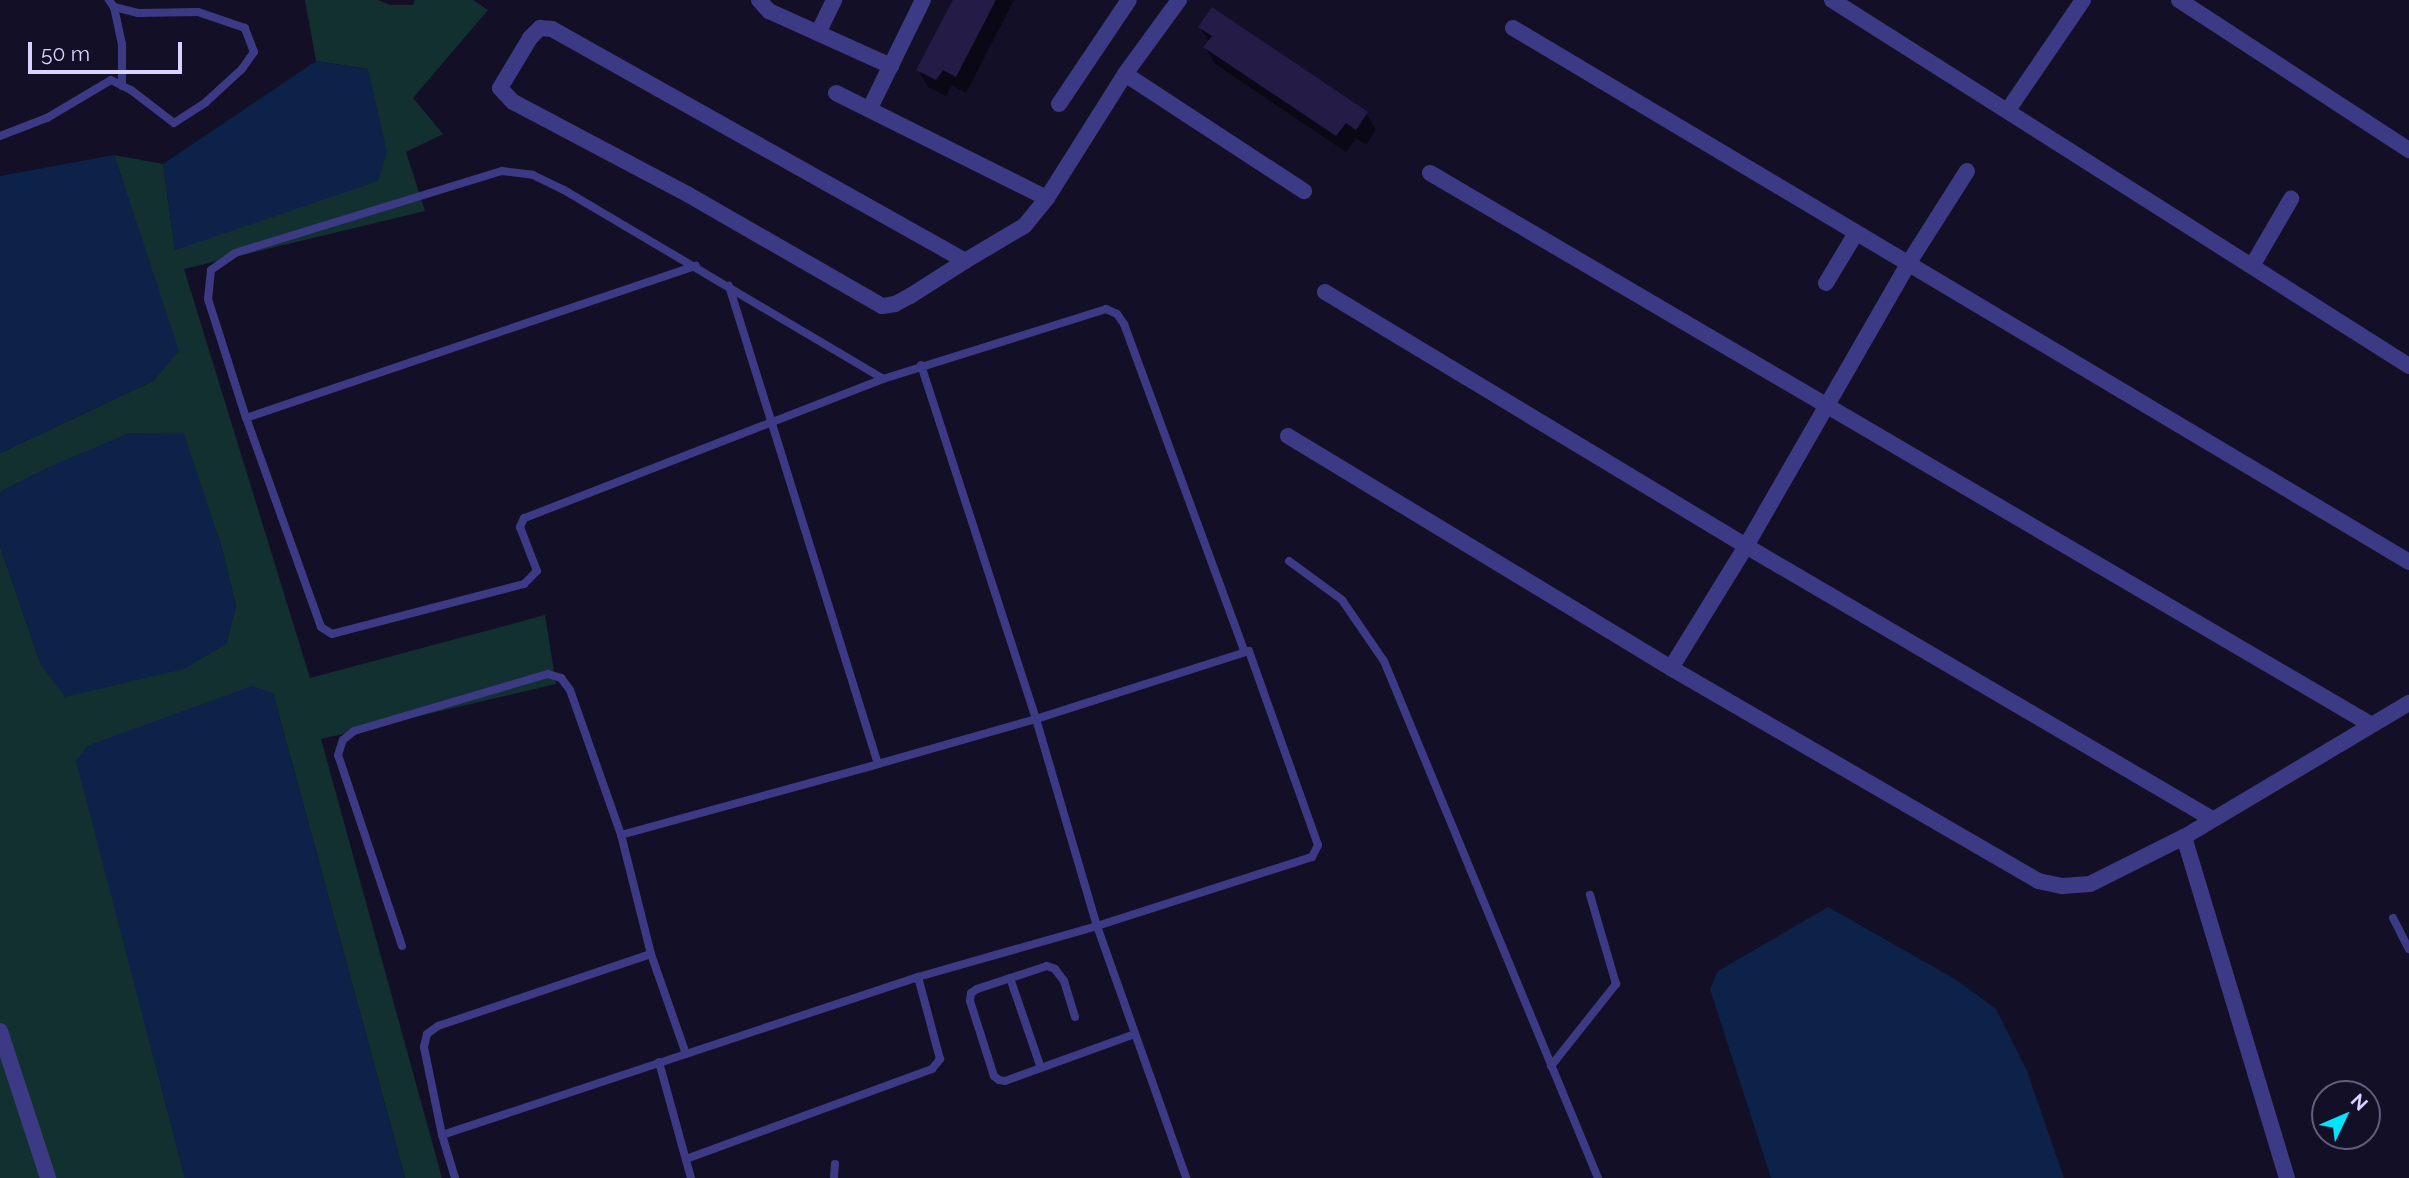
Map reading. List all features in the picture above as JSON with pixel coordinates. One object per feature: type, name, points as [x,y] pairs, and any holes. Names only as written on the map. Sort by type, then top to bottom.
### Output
[{"type":"street","points":[[759,0],[769,11],[891,66]]},
{"type":"street","points":[[818,33],[834,0]]},
{"type":"street","points":[[870,108],[923,0]]},
{"type":"street","points":[[1059,104],[1129,0]]},
{"type":"street","points":[[965,261],[552,29],[545,27],[535,33],[502,81],[500,88],[513,102],[689,195],[882,306],[895,304],[1024,226],[1047,198],[1125,74],[1178,0]]},
{"type":"street","points":[[1832,0],[2409,366]]},
{"type":"street","points":[[2008,110],[2083,0]]},
{"type":"street","points":[[2179,0],[2409,150]]},
{"type":"street","points":[[1513,28],[2409,562]]},
{"type":"street","points":[[1125,74],[1304,191]]},
{"type":"street","points":[[836,93],[1047,198]]},
{"type":"street","points":[[1671,668],[1746,546],[1908,264],[1968,171]]},
{"type":"street","points":[[1430,173],[2370,724]]},
{"type":"street","points":[[2252,266],[2291,199]]},
{"type":"street","points":[[1826,283],[1856,233]]},
{"type":"street","points":[[1325,292],[1746,546],[2212,819]]},
{"type":"street","points":[[1288,436],[1671,668],[2038,881],[2062,886],[2090,884],[2184,836],[2409,703]]},
{"type":"street","points":[[2184,836],[2287,1178]]},
{"type":"street","points":[[0,1031],[48,1178]]},
{"type":"lane","points":[[0,136],[47,118],[111,80],[174,123],[206,102],[242,69],[254,52],[245,28],[198,12],[138,13],[112,3]]},
{"type":"lane","points":[[112,3],[122,44],[122,86]]},
{"type":"lane","points":[[883,379],[696,266],[533,174],[502,172],[235,253],[211,270],[208,299],[246,418],[321,627],[332,634],[524,584],[537,571],[520,527],[524,518],[921,365],[1106,309],[1117,314],[1124,324],[1244,651]]},
{"type":"lane","points":[[246,418],[696,266]]},
{"type":"lane","points":[[729,286],[878,764]]},
{"type":"lane","points":[[921,365],[1036,719],[1097,926],[1186,1178]]},
{"type":"lane","points":[[1289,561],[1342,600],[1384,661],[1598,1178]]},
{"type":"lane","points":[[442,1135],[918,977],[1097,926],[1312,858],[1318,845],[1252,654],[1244,651],[1036,719],[621,835]]},
{"type":"lane","points":[[402,946],[338,755],[343,740],[354,731],[548,674],[561,678],[570,690],[621,835],[651,954],[686,1054]]},
{"type":"lane","points":[[1551,1066],[1616,984],[1590,895]]},
{"type":"lane","points":[[2393,918],[2409,949]]},
{"type":"lane","points":[[455,1178],[442,1135],[424,1048],[427,1034],[438,1026],[651,954]]},
{"type":"lane","points":[[1075,1017],[1063,981],[1055,969],[1047,966],[971,993],[970,1001],[994,1076],[1005,1081],[1135,1034]]},
{"type":"lane","points":[[686,1159],[932,1069],[940,1059],[918,977]]},
{"type":"lane","points":[[1010,978],[1041,1068]]},
{"type":"lane","points":[[659,1062],[691,1178]]},
{"type":"lane","points":[[834,1178],[835,1164]]},
{"type":"green space","points":[[305,0],[378,0],[390,5],[413,5],[415,0],[473,0],[488,10],[413,98],[443,134],[406,152],[425,211],[184,269],[310,678],[545,615],[556,684],[321,739],[442,1178],[405,1178],[273,693],[77,761],[185,1178],[0,1178],[0,546],[41,665],[226,644],[236,606],[222,548],[183,434],[3,490],[0,495],[0,453],[153,381],[178,351],[114,155],[163,164],[175,250],[368,69],[316,61]]},
{"type":"water","points":[[316,61],[368,69],[387,152],[378,181],[175,250],[163,164]]},
{"type":"water","points":[[114,155],[179,351],[153,381],[0,453],[0,176]]},
{"type":"water","points":[[129,433],[184,434],[222,548],[236,606],[226,644],[184,669],[65,697],[41,665],[0,546],[0,495],[3,490],[47,468]]},
{"type":"water","points":[[252,686],[273,693],[405,1178],[185,1178],[76,761],[87,746]]},
{"type":"water","points":[[1828,907],[1955,979],[1996,1009],[2027,1071],[2064,1178],[1771,1178],[1710,989],[1718,971]]},
{"type":"building","points":[[953,0],[996,0],[956,77],[943,70],[936,80],[916,70]]},
{"type":"building","points":[[1212,7],[1368,112],[1356,130],[1346,123],[1336,136],[1203,47],[1212,36],[1198,27]]}]
